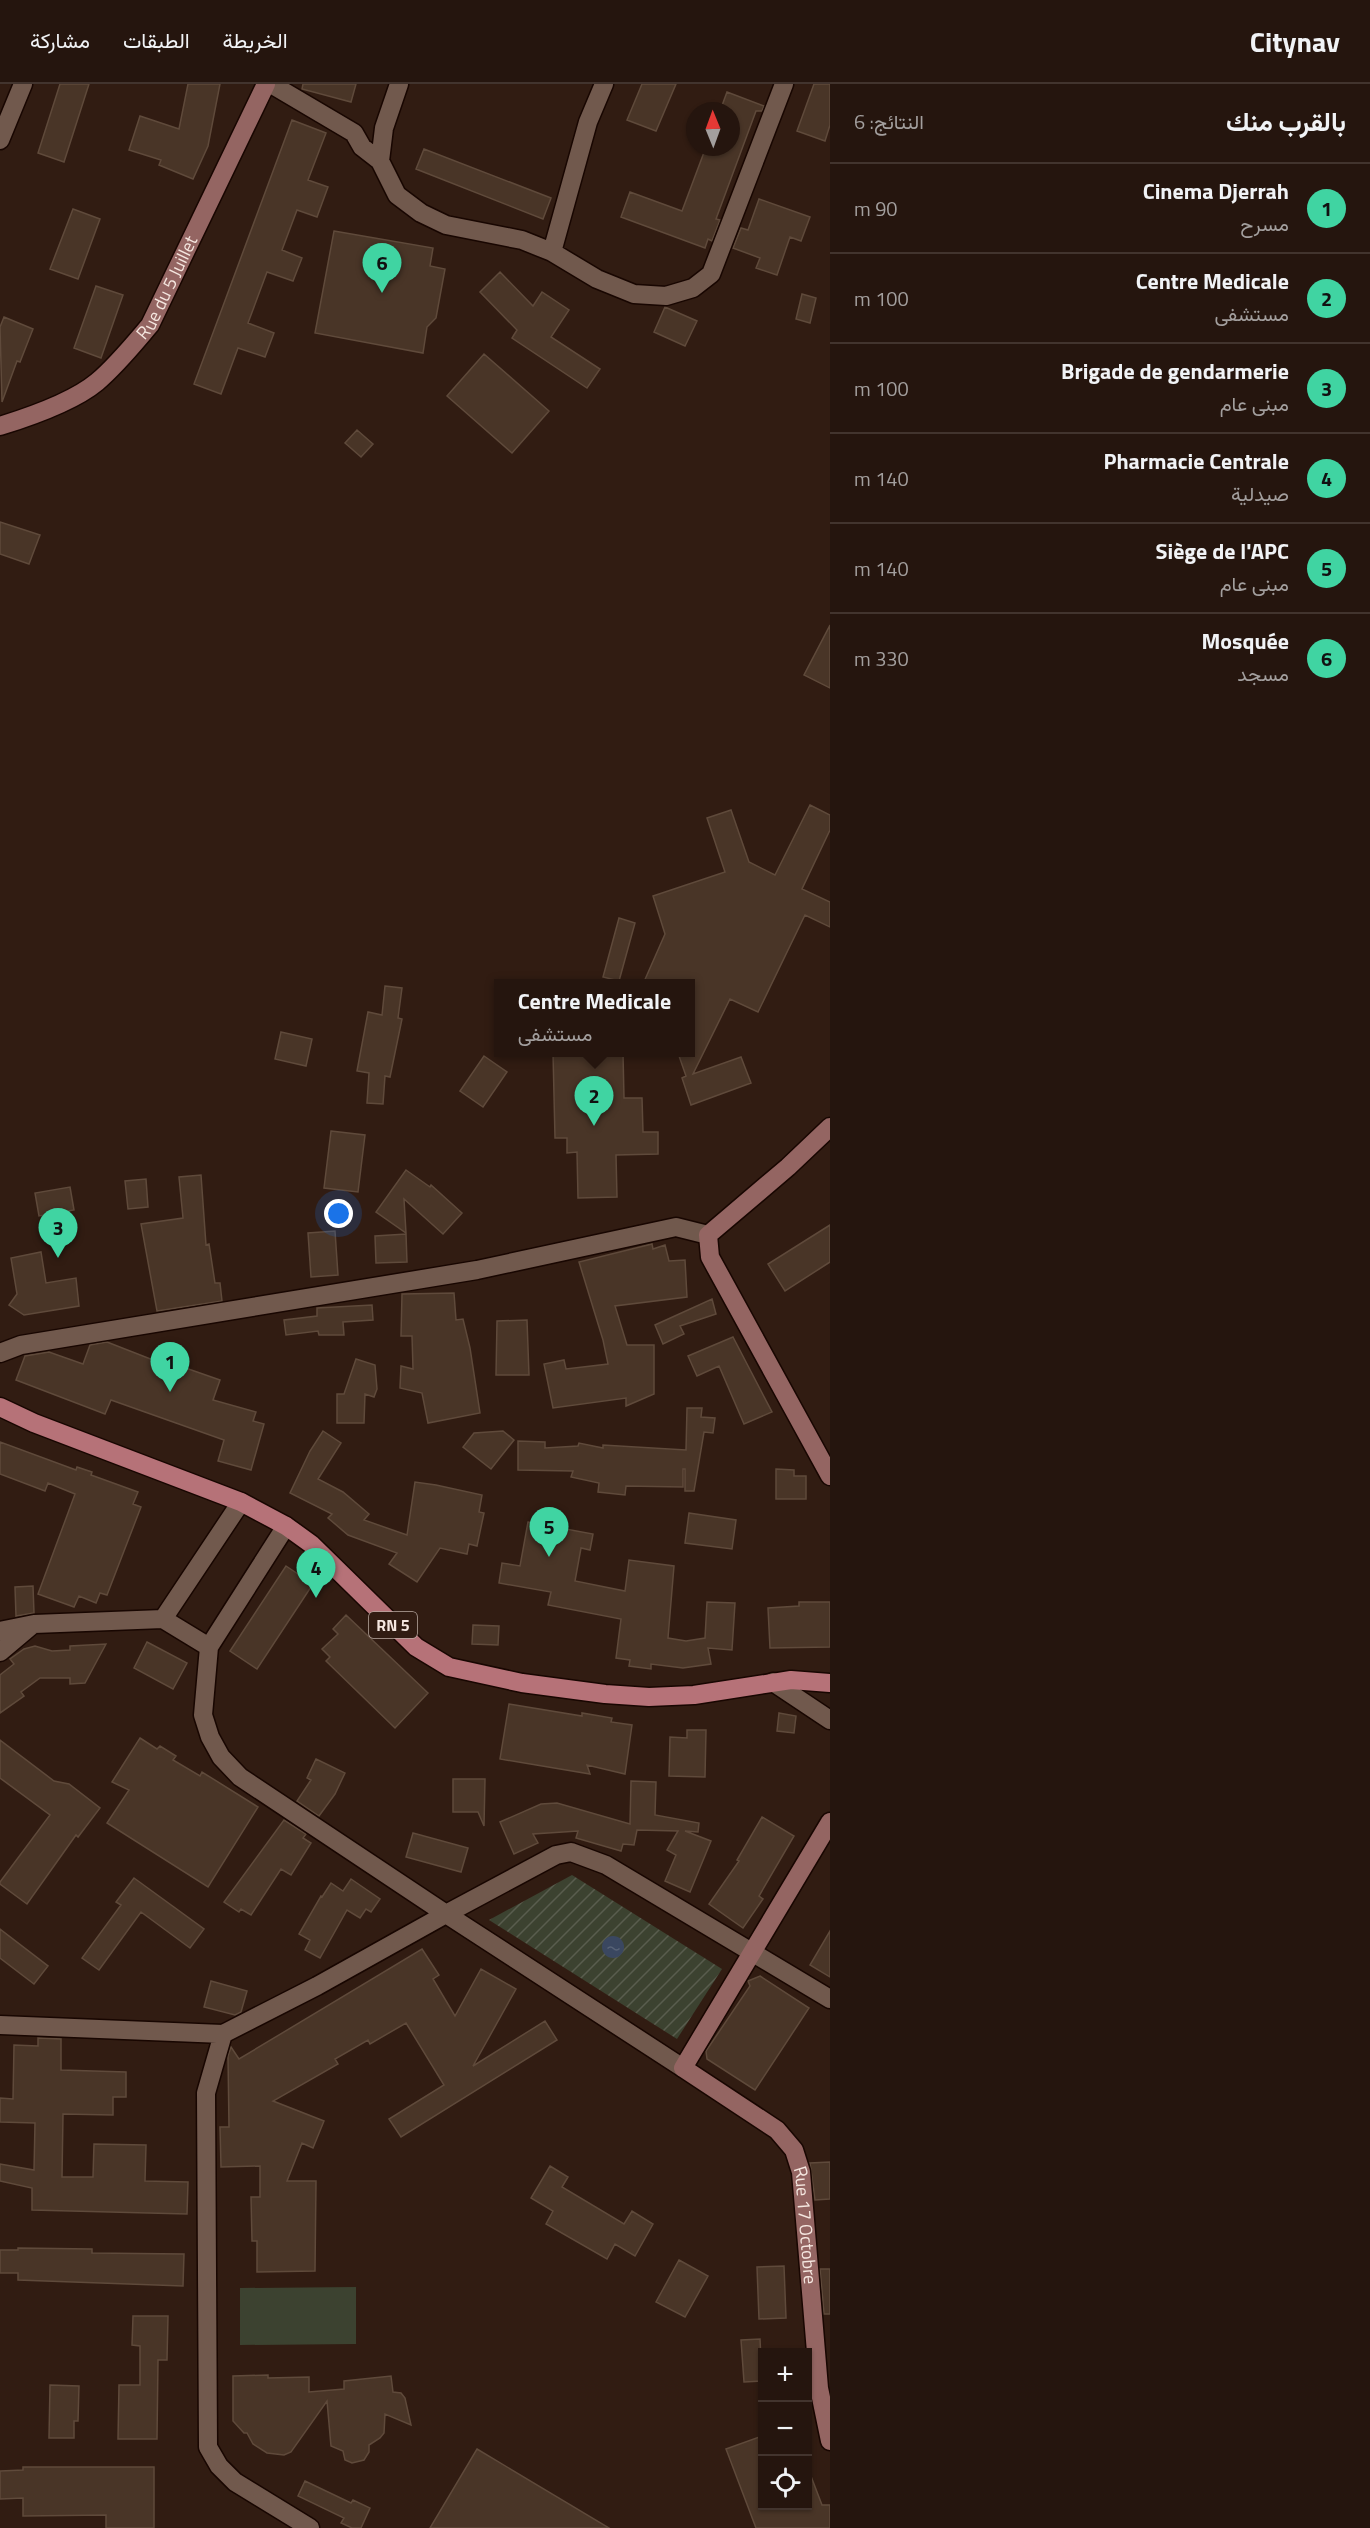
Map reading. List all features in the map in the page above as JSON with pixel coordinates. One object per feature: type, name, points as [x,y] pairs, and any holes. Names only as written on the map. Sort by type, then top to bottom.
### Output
[{"type":"main road","name":"RN 5","points":[[0,1407],[34,1423],[241,1502],[286,1526],[311,1544],[416,1647],[449,1667],[522,1683],[605,1694],[649,1697],[694,1695],[790,1680],[830,1683]]},
{"type":"street","points":[[0,140],[23,84]]},
{"type":"street","name":"Rue du 5 Juillet","points":[[0,426],[39,414],[95,384],[126,355],[150,325],[266,84]]},
{"type":"street","points":[[271,84],[354,132],[362,147],[380,161],[397,195],[421,213],[446,225],[522,240],[552,252],[597,279],[634,294],[666,297],[693,288],[711,274],[784,84]]},
{"type":"street","points":[[380,161],[384,128],[399,84]]},
{"type":"street","points":[[552,252],[588,122],[604,84]]},
{"type":"street","points":[[708,1235],[788,1167],[830,1127]]},
{"type":"street","points":[[0,1353],[21,1345],[477,1270],[676,1227],[708,1235]]},
{"type":"street","points":[[708,1235],[710,1257],[830,1476]]},
{"type":"street","points":[[164,1619],[241,1502]]},
{"type":"street","points":[[286,1526],[209,1647],[203,1715],[210,1737],[221,1757],[240,1777],[265,1795],[683,2068],[830,1822]]},
{"type":"street","points":[[0,1630],[34,1624],[164,1619],[209,1647]]},
{"type":"street","points":[[0,1652],[34,1624]]},
{"type":"street","points":[[773,1682],[830,1719]]},
{"type":"street","points":[[0,2025],[223,2034],[317,1986],[556,1855],[571,1852],[606,1864],[830,1999]]},
{"type":"street","points":[[223,2034],[206,2093],[208,2447],[219,2466],[235,2482],[310,2528]]},
{"type":"street","name":"Rue 17 Octobre","points":[[683,2068],[777,2130],[794,2150],[801,2172],[819,2388],[830,2441]]},
{"type":"green space","points":[[572,1875],[722,1969],[677,2039],[489,1920]]},
{"type":"green space","points":[[356,2287],[356,2344],[240,2345],[240,2288]]},
{"type":"water","points":[[613,1936],[621,1939],[624,1947],[621,1955],[613,1958],[605,1955],[602,1947],[605,1939]]},
{"type":"building","points":[[60,84],[89,84],[64,162],[38,153]]},
{"type":"building","points":[[188,84],[220,84],[208,146],[193,179],[159,165],[161,160],[129,150],[140,116],[179,129]]},
{"type":"building","points":[[303,84],[356,84],[351,102],[302,89]]},
{"type":"building","points":[[642,84],[676,84],[656,131],[627,120]]},
{"type":"building","points":[[814,84],[830,84],[830,125],[825,141],[797,131]]},
{"type":"building","points":[[727,92],[764,106],[762,111],[756,111],[740,154],[740,102],[723,102]]},
{"type":"building","points":[[292,120],[326,133],[308,180],[328,187],[317,217],[297,210],[282,250],[302,258],[293,281],[267,272],[248,323],[274,333],[265,357],[238,348],[221,394],[194,384]]},
{"type":"building","points":[[424,149],[551,198],[543,219],[416,169]]},
{"type":"building","points":[[703,156],[739,156],[716,219],[720,220],[712,241],[708,239],[705,248],[621,217],[630,192],[682,211]]},
{"type":"building","points":[[759,199],[810,217],[801,241],[790,237],[777,275],[756,268],[760,258],[733,248],[741,228],[748,230]]},
{"type":"building","points":[[73,209],[100,219],[78,279],[50,269]]},
{"type":"building","points":[[334,231],[433,248],[430,266],[445,269],[436,318],[427,327],[423,353],[315,333]]},
{"type":"building","points":[[500,272],[533,306],[542,292],[569,310],[551,337],[600,369],[587,388],[512,338],[517,330],[480,292]]},
{"type":"building","points":[[96,286],[123,295],[101,358],[74,348]]},
{"type":"building","points":[[802,294],[816,298],[810,323],[796,319]]},
{"type":"building","points":[[665,307],[697,321],[685,346],[654,332]]},
{"type":"building","points":[[4,317],[33,329],[20,362],[17,361],[2,402],[0,327]]},
{"type":"building","points":[[484,354],[549,411],[512,453],[447,396]]},
{"type":"building","points":[[357,430],[373,444],[361,457],[345,443]]},
{"type":"building","points":[[0,522],[40,535],[29,564],[0,554]]},
{"type":"building","points":[[830,625],[830,688],[804,675]]},
{"type":"building","points":[[810,805],[830,815],[830,830],[802,889],[830,902],[830,927],[805,915],[758,1012],[730,999],[693,1074],[741,1057],[751,1083],[691,1105],[682,1078],[686,1076],[679,1057],[695,1057],[695,979],[645,979],[665,934],[653,896],[725,872],[707,818],[731,810],[749,862],[775,875]]},
{"type":"building","points":[[619,918],[635,923],[620,979],[603,977]]},
{"type":"building","points":[[385,986],[402,988],[398,1018],[402,1019],[390,1077],[385,1076],[383,1104],[367,1103],[369,1073],[357,1071],[368,1012],[382,1015]]},
{"type":"building","points":[[281,1032],[312,1039],[306,1066],[275,1059]]},
{"type":"building","points":[[484,1056],[507,1072],[483,1107],[460,1091]]},
{"type":"building","points":[[553,1057],[623,1057],[624,1098],[642,1098],[643,1132],[658,1132],[658,1154],[616,1155],[617,1197],[578,1198],[577,1152],[567,1153],[567,1138],[555,1138]]},
{"type":"building","points":[[331,1131],[365,1135],[358,1192],[324,1188]]},
{"type":"building","points":[[406,1170],[430,1187],[431,1185],[462,1213],[443,1234],[404,1199],[406,1233],[376,1212]]},
{"type":"building","points":[[201,1175],[206,1245],[209,1244],[215,1283],[220,1283],[222,1301],[157,1311],[141,1224],[183,1218],[179,1177]]},
{"type":"building","points":[[146,1179],[148,1207],[128,1209],[125,1181]]},
{"type":"building","points":[[70,1187],[74,1210],[39,1216],[35,1193]]},
{"type":"building","points":[[830,1225],[830,1262],[785,1291],[768,1264]]},
{"type":"building","points":[[335,1231],[338,1275],[311,1277],[308,1233]]},
{"type":"building","points":[[406,1234],[407,1262],[376,1263],[375,1236]]},
{"type":"building","points":[[652,1244],[653,1249],[665,1245],[669,1261],[685,1260],[687,1297],[615,1306],[627,1345],[654,1345],[654,1394],[626,1406],[626,1398],[553,1408],[544,1364],[564,1360],[566,1369],[608,1364],[579,1262]]},
{"type":"building","points":[[41,1252],[46,1283],[76,1278],[79,1306],[24,1315],[9,1305],[17,1294],[11,1258]]},
{"type":"building","points":[[454,1293],[456,1320],[463,1319],[470,1348],[480,1413],[428,1423],[422,1393],[400,1388],[401,1366],[413,1369],[412,1336],[401,1336],[402,1294]]},
{"type":"building","points":[[712,1299],[716,1314],[680,1326],[684,1334],[663,1344],[655,1325]]},
{"type":"building","points":[[372,1305],[373,1320],[343,1322],[344,1335],[319,1335],[318,1331],[286,1335],[284,1320],[317,1316],[317,1308]]},
{"type":"building","points":[[527,1320],[529,1375],[496,1375],[497,1321]]},
{"type":"building","points":[[733,1337],[772,1412],[744,1424],[719,1366],[697,1376],[688,1356]]},
{"type":"building","points":[[107,1342],[153,1360],[154,1357],[220,1380],[213,1400],[256,1412],[253,1421],[264,1424],[251,1470],[218,1461],[224,1440],[111,1400],[105,1414],[16,1380],[25,1356],[49,1352],[83,1364],[90,1345]]},
{"type":"building","points":[[356,1359],[375,1365],[377,1389],[374,1397],[365,1394],[364,1423],[337,1423],[337,1394],[344,1394]]},
{"type":"building","points":[[687,1408],[702,1408],[701,1417],[715,1418],[713,1433],[704,1432],[694,1491],[685,1491],[685,1469],[683,1469],[683,1487],[626,1486],[625,1495],[598,1492],[599,1483],[571,1477],[573,1471],[518,1470],[518,1441],[545,1442],[545,1448],[578,1446],[579,1443],[603,1448],[603,1445],[686,1450]]},
{"type":"building","points":[[323,1431],[341,1443],[318,1479],[343,1492],[369,1514],[364,1520],[407,1535],[415,1482],[482,1495],[479,1512],[484,1513],[477,1546],[469,1544],[467,1554],[440,1548],[417,1582],[389,1564],[397,1553],[348,1535],[328,1518],[332,1514],[290,1493],[310,1451]]},
{"type":"building","points":[[503,1431],[514,1440],[491,1469],[463,1447],[474,1433]]},
{"type":"building","points":[[0,1442],[76,1470],[77,1467],[92,1472],[91,1475],[138,1492],[133,1504],[141,1507],[107,1595],[100,1593],[96,1603],[79,1596],[74,1607],[38,1594],[75,1494],[48,1483],[45,1491],[0,1474]]},
{"type":"building","points":[[776,1469],[794,1470],[794,1476],[806,1476],[806,1499],[776,1499]]},
{"type":"building","points":[[689,1513],[736,1520],[732,1549],[685,1543]]},
{"type":"building","points":[[528,1522],[593,1534],[590,1550],[581,1548],[575,1581],[625,1591],[629,1560],[674,1566],[668,1638],[686,1641],[705,1638],[707,1602],[735,1603],[732,1650],[708,1648],[711,1664],[683,1668],[651,1664],[651,1669],[629,1666],[630,1660],[616,1658],[621,1619],[548,1605],[551,1592],[499,1583],[502,1563],[520,1566]]},
{"type":"building","points":[[286,1566],[313,1584],[257,1669],[230,1651]]},
{"type":"building","points":[[33,1586],[34,1613],[16,1616],[15,1587]]},
{"type":"building","points":[[799,1602],[830,1602],[830,1647],[770,1648],[768,1608],[799,1606]]},
{"type":"building","points":[[346,1615],[428,1693],[395,1728],[326,1661],[330,1657],[322,1649],[338,1634],[333,1629]]},
{"type":"building","points":[[473,1625],[499,1626],[498,1645],[472,1644]]},
{"type":"building","points":[[147,1642],[187,1663],[173,1689],[134,1668]]},
{"type":"building","points":[[106,1644],[85,1683],[70,1684],[70,1678],[40,1678],[21,1692],[24,1696],[0,1713],[0,1675],[14,1664],[10,1659],[24,1649],[35,1646],[52,1651],[70,1650],[70,1646]]},
{"type":"building","points":[[509,1704],[582,1716],[582,1713],[612,1718],[611,1722],[632,1725],[625,1774],[587,1765],[590,1774],[500,1759]]},
{"type":"building","points":[[779,1713],[796,1716],[794,1733],[777,1731]]},
{"type":"building","points":[[687,1730],[706,1730],[705,1777],[669,1776],[670,1737],[687,1738]]},
{"type":"building","points":[[140,1738],[157,1749],[160,1746],[176,1756],[173,1760],[200,1776],[202,1772],[258,1807],[208,1887],[107,1823],[129,1790],[112,1782]]},
{"type":"building","points":[[0,1740],[54,1781],[69,1784],[100,1808],[78,1837],[76,1835],[27,1904],[0,1882],[50,1815],[0,1778]]},
{"type":"building","points":[[316,1759],[345,1773],[335,1794],[319,1816],[297,1801],[311,1780],[307,1778]]},
{"type":"building","points":[[453,1779],[485,1779],[484,1826],[478,1812],[453,1812]]},
{"type":"building","points":[[631,1781],[656,1782],[655,1815],[699,1823],[698,1832],[685,1831],[711,1841],[690,1892],[665,1881],[676,1855],[667,1850],[678,1831],[637,1830],[634,1845],[623,1844],[621,1851],[576,1838],[578,1831],[533,1834],[538,1843],[514,1854],[500,1822],[541,1804],[557,1803],[630,1824]]},
{"type":"building","points":[[762,1817],[794,1836],[759,1896],[763,1899],[743,1928],[709,1904],[739,1861],[737,1860]]},
{"type":"building","points":[[284,1820],[306,1834],[303,1838],[311,1843],[291,1875],[281,1869],[251,1915],[241,1909],[239,1912],[224,1902]]},
{"type":"building","points":[[413,1833],[468,1848],[461,1872],[406,1857]]},
{"type":"building","points":[[134,1878],[204,1929],[190,1948],[141,1912],[99,1970],[82,1958],[121,1905],[116,1902]]},
{"type":"building","points":[[351,1879],[380,1899],[371,1912],[366,1909],[360,1918],[347,1910],[320,1958],[305,1950],[310,1940],[299,1934],[331,1883],[343,1891]]},
{"type":"building","points":[[0,1929],[48,1966],[34,1984],[0,1958]]},
{"type":"building","points":[[830,1931],[830,1977],[810,1965]]},
{"type":"building","points":[[422,1949],[439,1975],[433,1979],[455,2016],[481,1969],[516,1989],[473,2066],[545,2021],[557,2040],[401,2137],[389,2119],[444,2085],[406,2023],[370,2044],[368,2040],[335,2059],[338,2064],[273,2101],[324,2121],[313,2148],[302,2143],[287,2181],[316,2181],[315,2271],[257,2272],[257,2241],[252,2241],[251,2197],[260,2197],[260,2166],[221,2167],[220,2127],[229,2127],[228,2056],[231,2047],[239,2059]]},
{"type":"building","points":[[760,1976],[809,2008],[755,2090],[707,2059],[706,2051],[750,1986],[748,1981]]},
{"type":"building","points":[[211,1981],[247,1991],[241,2012],[235,2015],[204,2007]]},
{"type":"building","points":[[38,2038],[61,2039],[61,2070],[126,2072],[126,2097],[113,2097],[113,2115],[63,2114],[62,2177],[93,2177],[94,2144],[146,2145],[145,2181],[188,2182],[187,2214],[32,2210],[32,2188],[0,2181],[0,2164],[34,2170],[35,2123],[0,2122],[0,2098],[13,2099],[14,2045],[38,2046]]},
{"type":"building","points":[[830,2162],[830,2199],[815,2200],[810,2163]]},
{"type":"building","points":[[550,2166],[568,2177],[562,2187],[624,2224],[632,2211],[653,2224],[635,2256],[615,2244],[607,2259],[546,2224],[553,2211],[531,2198]]},
{"type":"building","points":[[18,2248],[92,2249],[92,2253],[184,2254],[183,2286],[18,2280],[18,2273],[0,2273],[0,2250],[18,2250]]},
{"type":"building","points":[[679,2260],[708,2276],[685,2317],[656,2302]]},
{"type":"building","points":[[784,2266],[786,2318],[759,2319],[757,2267]]},
{"type":"building","points":[[820,2269],[830,2269],[830,2314],[824,2314]]},
{"type":"building","points":[[133,2316],[168,2316],[167,2360],[158,2360],[157,2439],[118,2439],[119,2385],[140,2385],[140,2346],[132,2345]]},
{"type":"building","points":[[760,2339],[758,2381],[744,2382],[741,2340]]},
{"type":"building","points":[[268,2375],[268,2378],[309,2377],[309,2392],[344,2389],[344,2381],[391,2376],[393,2392],[401,2393],[405,2398],[411,2425],[385,2414],[384,2433],[369,2445],[369,2452],[364,2460],[352,2463],[345,2460],[343,2451],[331,2446],[327,2401],[291,2452],[284,2455],[267,2453],[253,2444],[247,2433],[244,2433],[233,2421],[233,2376]]},
{"type":"building","points":[[50,2385],[79,2386],[78,2421],[74,2421],[74,2438],[49,2438]]},
{"type":"building","points":[[758,2437],[758,2510],[812,2510],[812,2479],[822,2505],[830,2505],[830,2528],[756,2528],[726,2449]]},
{"type":"building","points":[[477,2449],[609,2528],[430,2528]]},
{"type":"building","points":[[23,2467],[154,2467],[154,2528],[106,2528],[106,2515],[23,2516],[23,2498],[0,2499],[0,2471],[23,2470]]},
{"type":"building","points":[[305,2481],[351,2503],[353,2500],[370,2508],[361,2528],[352,2528],[341,2523],[344,2518],[298,2496]]},
{"type":"place","name":"Mosquée","points":[[382,293]]},
{"type":"place","name":"Centre Medicale","points":[[594,1126]]},
{"type":"place","name":"Brigade de gendarmerie","points":[[58,1258]]},
{"type":"place","name":"Cinema Djerrah","points":[[170,1392]]},
{"type":"place","name":"Siège de l'APC","points":[[549,1557]]},
{"type":"place","name":"Pharmacie Centrale","points":[[316,1598]]}]
